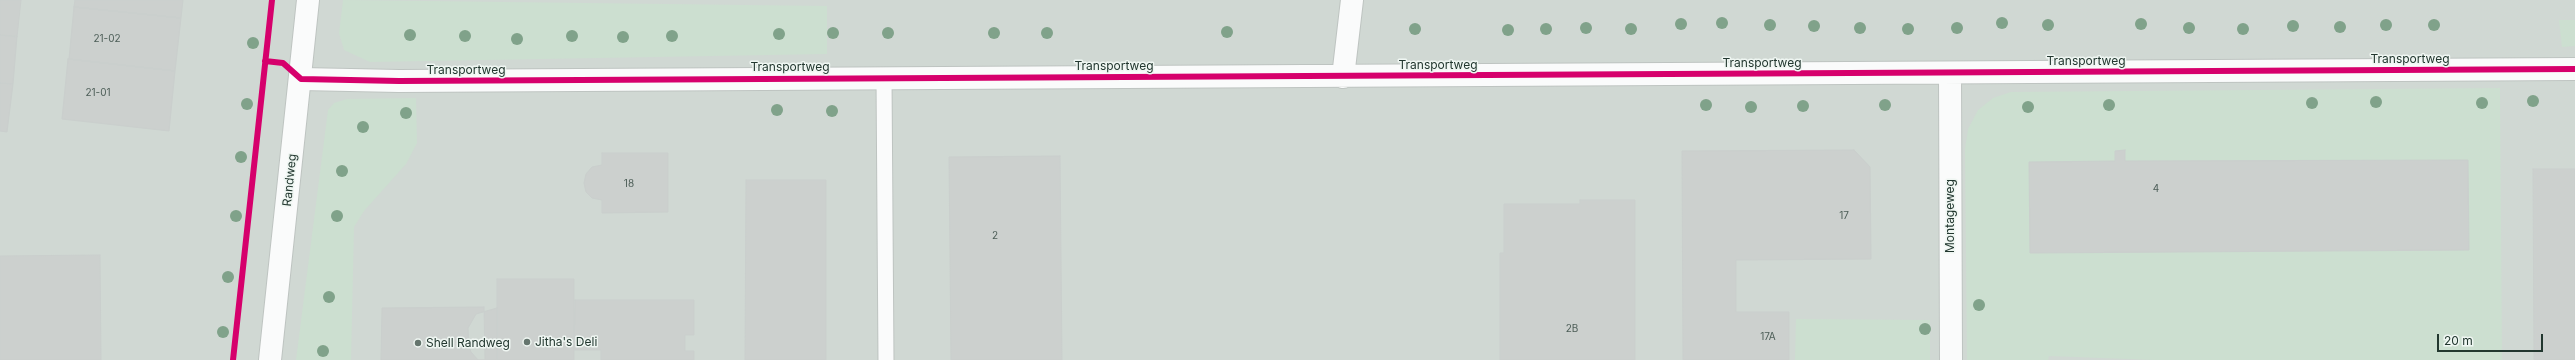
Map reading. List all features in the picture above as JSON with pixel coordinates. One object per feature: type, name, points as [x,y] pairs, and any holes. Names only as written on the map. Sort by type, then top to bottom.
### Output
[{"type":"street","name":"Randweg","points":[[270,360],[301,79],[308,0]]},
{"type":"street","points":[[1343,77],[1352,0]]},
{"type":"street","name":"Transportweg","points":[[301,79],[407,81],[1343,77],[2575,69]]},
{"type":"street","name":"Montageweg","points":[[1950,73],[1951,360]]},
{"type":"lane","points":[[884,78],[886,360]]},
{"type":"shaded area","points":[[0,0],[2575,0],[2575,360],[0,360]]},
{"type":"green space","points":[[343,0],[827,6],[827,54],[370,62],[344,50],[339,33]]},
{"type":"green space","points":[[2559,20],[2575,20],[2575,46],[2562,47]]},
{"type":"green space","points":[[2500,88],[2502,360],[2155,360],[2049,356],[2048,360],[1967,360],[1965,149],[1968,129],[1978,110],[1993,98],[2011,92]]},
{"type":"green space","points":[[416,98],[417,143],[406,164],[364,211],[354,227],[351,360],[296,360],[328,110],[334,103],[347,99]]},
{"type":"green space","points":[[1796,319],[1930,320],[1930,360],[1795,360]]},
{"type":"building","points":[[0,0],[21,0],[17,37],[0,35]]},
{"type":"building","points":[[75,0],[183,0],[181,18],[74,7]]},
{"type":"building","points":[[74,7],[181,18],[175,71],[69,59]]},
{"type":"building","points":[[0,35],[17,36],[13,84],[0,83]]},
{"type":"building","points":[[68,59],[175,71],[169,131],[62,119]]},
{"type":"building","points":[[0,83],[13,84],[7,132],[0,131]]},
{"type":"building","points":[[1854,150],[1870,167],[1871,259],[1736,260],[1736,312],[1789,312],[1789,360],[1683,360],[1682,151]]},
{"type":"building","points":[[2125,150],[2125,161],[2468,160],[2469,250],[2030,253],[2029,162],[2115,161],[2115,151]]},
{"type":"building","points":[[602,153],[668,153],[668,212],[602,213],[602,200],[592,198],[586,192],[584,183],[586,174],[592,167],[602,165]]},
{"type":"building","points":[[1060,156],[1062,360],[951,360],[949,157]]},
{"type":"building","points":[[2533,169],[2575,169],[2575,360],[2534,360]]},
{"type":"building","points":[[746,180],[826,180],[826,360],[745,360]]},
{"type":"building","points":[[1580,200],[1635,200],[1635,360],[1500,360],[1500,253],[1504,253],[1504,204],[1580,204]]},
{"type":"building","points":[[100,255],[101,360],[0,360],[0,256]]},
{"type":"building","points":[[497,279],[574,279],[574,360],[497,360]]},
{"type":"building","points":[[575,300],[694,300],[694,335],[685,335],[685,351],[694,351],[694,360],[601,360],[601,350],[574,350]]},
{"type":"building","points":[[484,307],[485,360],[381,360],[382,308]]},
{"type":"building","points":[[497,308],[497,360],[478,360],[471,352],[469,346],[468,328],[476,314]]},
{"type":"cycle path","points":[[233,360],[272,0]]},
{"type":"cycle path","points":[[265,61],[283,63],[301,79],[399,81],[2575,69]]},
{"type":"place","name":"Jitha's Deli","points":[[527,342]]},
{"type":"place","name":"Shell Randweg","points":[[418,343]]}]
